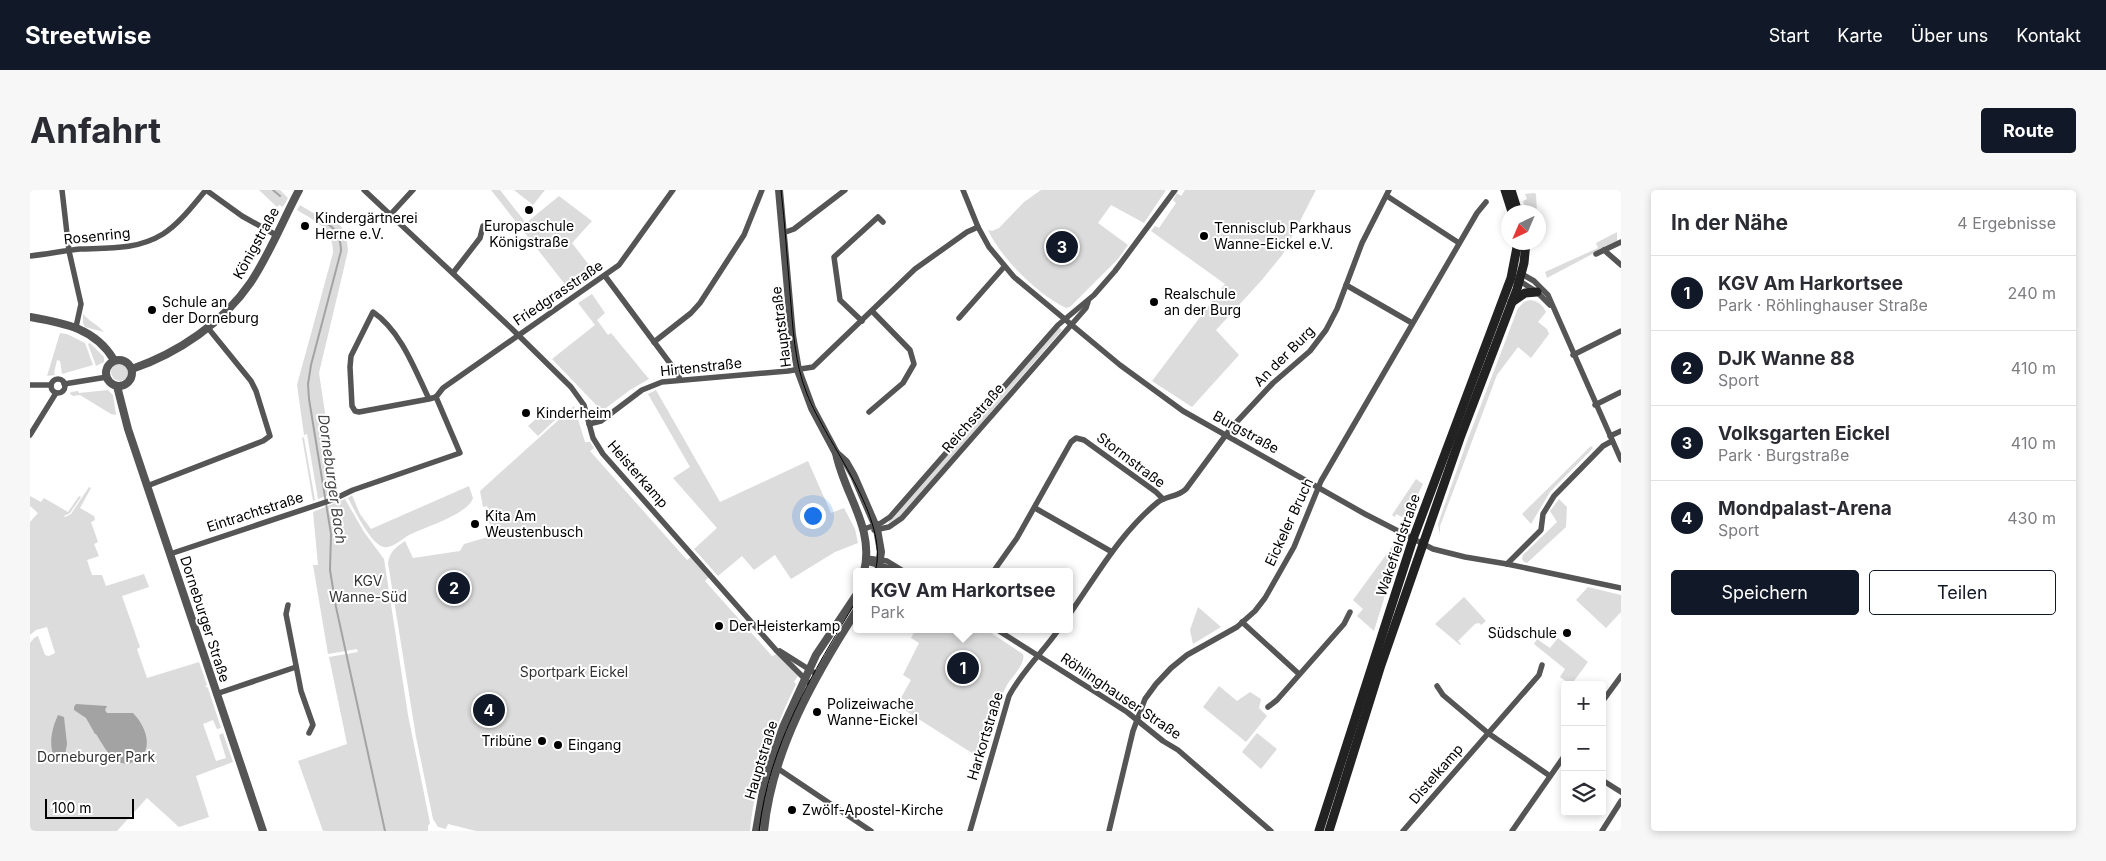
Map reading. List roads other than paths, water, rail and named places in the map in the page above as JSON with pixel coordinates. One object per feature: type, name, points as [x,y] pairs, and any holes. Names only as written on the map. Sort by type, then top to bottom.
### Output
[{"type":"main road","points":[[1505,190],[1510,205]]},
{"type":"main road","points":[[1511,190],[1516,205]]},
{"type":"main road","points":[[1516,276],[1518,250]]},
{"type":"main road","points":[[1516,276],[1524,250]]},
{"type":"main road","name":"Wakefieldstraße","points":[[1329,831],[1381,665],[1460,438],[1512,303],[1516,276]]},
{"type":"main road","name":"Wakefieldstraße","points":[[1319,831],[1413,539],[1516,276]]},
{"type":"main road","points":[[1512,303],[1525,293],[1537,292]]},
{"type":"street","points":[[62,190],[69,251],[81,304],[76,327]]},
{"type":"street","name":"Rosenring","points":[[30,256],[129,246],[153,239],[176,224],[206,190],[242,216],[276,235]]},
{"type":"street","name":"Königstraße","points":[[132,369],[172,352],[208,328],[249,284],[299,190]]},
{"type":"street","name":"Heisterkamp","points":[[364,190],[551,365],[580,398],[593,438],[603,454],[773,645],[812,686]]},
{"type":"street","points":[[390,215],[413,190]]},
{"type":"street","name":"Friedgrasstraße","points":[[429,399],[399,341],[382,318],[373,312],[350,361],[352,406],[355,411],[360,412],[429,399],[436,396],[443,388],[605,276],[623,261],[673,190]]},
{"type":"street","points":[[654,342],[691,314],[700,303],[744,235],[762,190]]},
{"type":"street","name":"Hauptstraße","points":[[779,190],[793,342],[798,370],[809,402],[836,453],[839,467],[865,530],[867,560],[865,568]]},
{"type":"street","points":[[783,232],[794,229],[845,190]]},
{"type":"street","name":"Burgstraße","points":[[963,190],[978,227],[989,247],[1004,266],[1150,389],[1183,411],[1424,544],[1456,555],[1621,588]]},
{"type":"street","name":"Reichsstraße","points":[[877,527],[890,517],[1058,325],[1088,302],[1115,271],[1175,190]]},
{"type":"street","points":[[1388,193],[1459,243]]},
{"type":"street","name":"An der Burg","points":[[1073,609],[1122,537],[1163,499],[1175,496],[1186,489],[1225,435],[1273,383],[1299,362],[1318,342],[1332,319],[1362,243],[1388,193]]},
{"type":"street","name":"Eickeler Bruch","points":[[1109,831],[1136,720],[1150,691],[1171,668],[1188,655],[1242,622],[1265,598],[1286,562],[1319,487],[1412,323],[1477,213],[1486,202]]},
{"type":"street","points":[[862,321],[840,300],[834,258],[878,216],[883,222]]},
{"type":"street","points":[[453,273],[480,238],[482,226]]},
{"type":"street","name":"Hirtenstraße","points":[[589,424],[601,421],[642,390],[662,382],[798,370],[816,365],[915,270],[967,232],[978,227]]},
{"type":"street","points":[[1596,254],[1621,242]]},
{"type":"street","points":[[1604,250],[1621,265]]},
{"type":"street","points":[[959,318],[1004,266]]},
{"type":"street","points":[[605,276],[680,380]]},
{"type":"street","points":[[1516,276],[1537,292],[1553,308]]},
{"type":"street","points":[[1516,276],[1539,284],[1548,295],[1621,460]]},
{"type":"street","points":[[1346,285],[1412,323]]},
{"type":"street","name":"Reichsstraße","points":[[865,530],[893,525],[902,518],[1086,308],[1088,302]]},
{"type":"street","points":[[869,412],[903,383],[914,364],[910,350],[872,311]]},
{"type":"street","points":[[30,317],[76,327],[97,339],[114,360],[125,361],[132,369],[131,379],[120,385],[110,383],[107,377],[107,367],[114,360]]},
{"type":"street","points":[[147,486],[263,441],[270,436],[251,381],[208,328]]},
{"type":"street","points":[[1573,355],[1621,331]]},
{"type":"street","points":[[30,384],[51,384],[54,380],[58,379],[64,384],[107,377]]},
{"type":"street","points":[[51,384],[52,390],[56,393]]},
{"type":"street","points":[[30,435],[56,393],[62,392],[64,384]]},
{"type":"street","name":"Dorneburger Straße","points":[[120,385],[124,415],[262,831]]},
{"type":"street","points":[[1595,404],[1621,392]]},
{"type":"street","name":"Eintrachtstraße","points":[[170,554],[332,500],[353,490],[460,453],[436,396]]},
{"type":"street","points":[[1507,564],[1541,530],[1543,514],[1554,496],[1603,446],[1621,431]]},
{"type":"street","name":"Stormstraße","points":[[996,568],[1035,508],[1071,442],[1078,438],[1156,492],[1163,499]]},
{"type":"street","name":"Hauptstraße","points":[[836,453],[846,462],[854,476],[877,527],[880,540],[880,566]]},
{"type":"street","points":[[1035,508],[1112,552]]},
{"type":"street","points":[[867,560],[880,566]]},
{"type":"street","name":"Hauptstraße","points":[[756,831],[761,796],[776,744],[809,670],[853,600]]},
{"type":"street","points":[[288,606],[286,614],[296,667],[301,691],[312,725],[309,733]]},
{"type":"street","points":[[1268,707],[1277,700],[1344,624],[1350,612]]},
{"type":"street","name":"Hauptstraße","points":[[764,831],[770,793],[792,727],[812,686],[853,617]]},
{"type":"street","points":[[1242,622],[1299,674]]},
{"type":"street","name":"Röhlinghauser Straße","points":[[1002,633],[1136,720],[1178,750],[1271,831]]},
{"type":"street","name":"Harkortstraße","points":[[970,831],[1009,696],[1018,679],[1039,657],[1056,633]]},
{"type":"street","name":"Heisterkamp","points":[[773,645],[818,676]]},
{"type":"street","name":"Distelkamp","points":[[1403,831],[1539,675],[1542,665]]},
{"type":"street","points":[[216,694],[296,667]]},
{"type":"street","points":[[1606,697],[1621,676]]},
{"type":"street","points":[[1437,686],[1444,695],[1488,733],[1550,776]]},
{"type":"street","points":[[1512,831],[1561,761]]},
{"type":"street","points":[[777,768],[871,831]]},
{"type":"street","points":[[1606,783],[1621,792]]},
{"type":"street","points":[[1602,831],[1621,801]]},
{"type":"waterway","name":"Dorneburger Bach","points":[[273,190],[280,196]]},
{"type":"waterway","name":"Dorneburger Bach","points":[[326,223],[338,234],[341,251],[311,365],[308,384],[309,399],[331,534],[330,570],[336,607],[385,831]]},
{"type":"tram line","points":[[781,190],[793,331],[799,370],[816,414],[866,505],[874,529],[877,551],[875,568]]},
{"type":"tram line","points":[[759,831],[764,799],[783,739],[809,682],[853,607]]},
{"type":"place","name":"Europaschule Königstraße","points":[[529,210]]},
{"type":"place","name":"Kindergärtnerei Herne e.V.","points":[[305,226]]},
{"type":"place","name":"Tennisclub Parkhaus Wanne-Eickel e.V.","points":[[1204,236]]},
{"type":"place","name":"Volksgarten Eickel","points":[[1062,247]]},
{"type":"place","name":"Realschule an der Burg","points":[[1154,302]]},
{"type":"place","name":"Schule an der Dorneburg","points":[[152,310]]},
{"type":"place","name":"Kinderheim","points":[[526,413]]},
{"type":"place","name":"Kita Am Weustenbusch","points":[[475,524]]},
{"type":"place","name":"DJK Wanne 88","points":[[454,588]]},
{"type":"place","name":"Der Heisterkamp","points":[[719,626]]},
{"type":"place","name":"Südschule","points":[[1567,633]]},
{"type":"place","name":"KGV Am Harkortsee","points":[[963,668]]},
{"type":"place","name":"Mondpalast-Arena","points":[[489,710]]},
{"type":"place","name":"Polizeiwache Wanne-Eickel","points":[[817,712]]},
{"type":"place","name":"Tribüne","points":[[542,741]]},
{"type":"place","name":"Eingang","points":[[558,745]]},
{"type":"place","name":"Zwölf-Apostel-Kirche","points":[[792,810]]},
{"type":"park label","name":"KGV Wanne-Süd","points":[[368,590]]},
{"type":"park label","name":"Sportpark Eickel","points":[[574,672]]},
{"type":"park label","name":"Dorneburger Park","points":[[96,757]]}]
